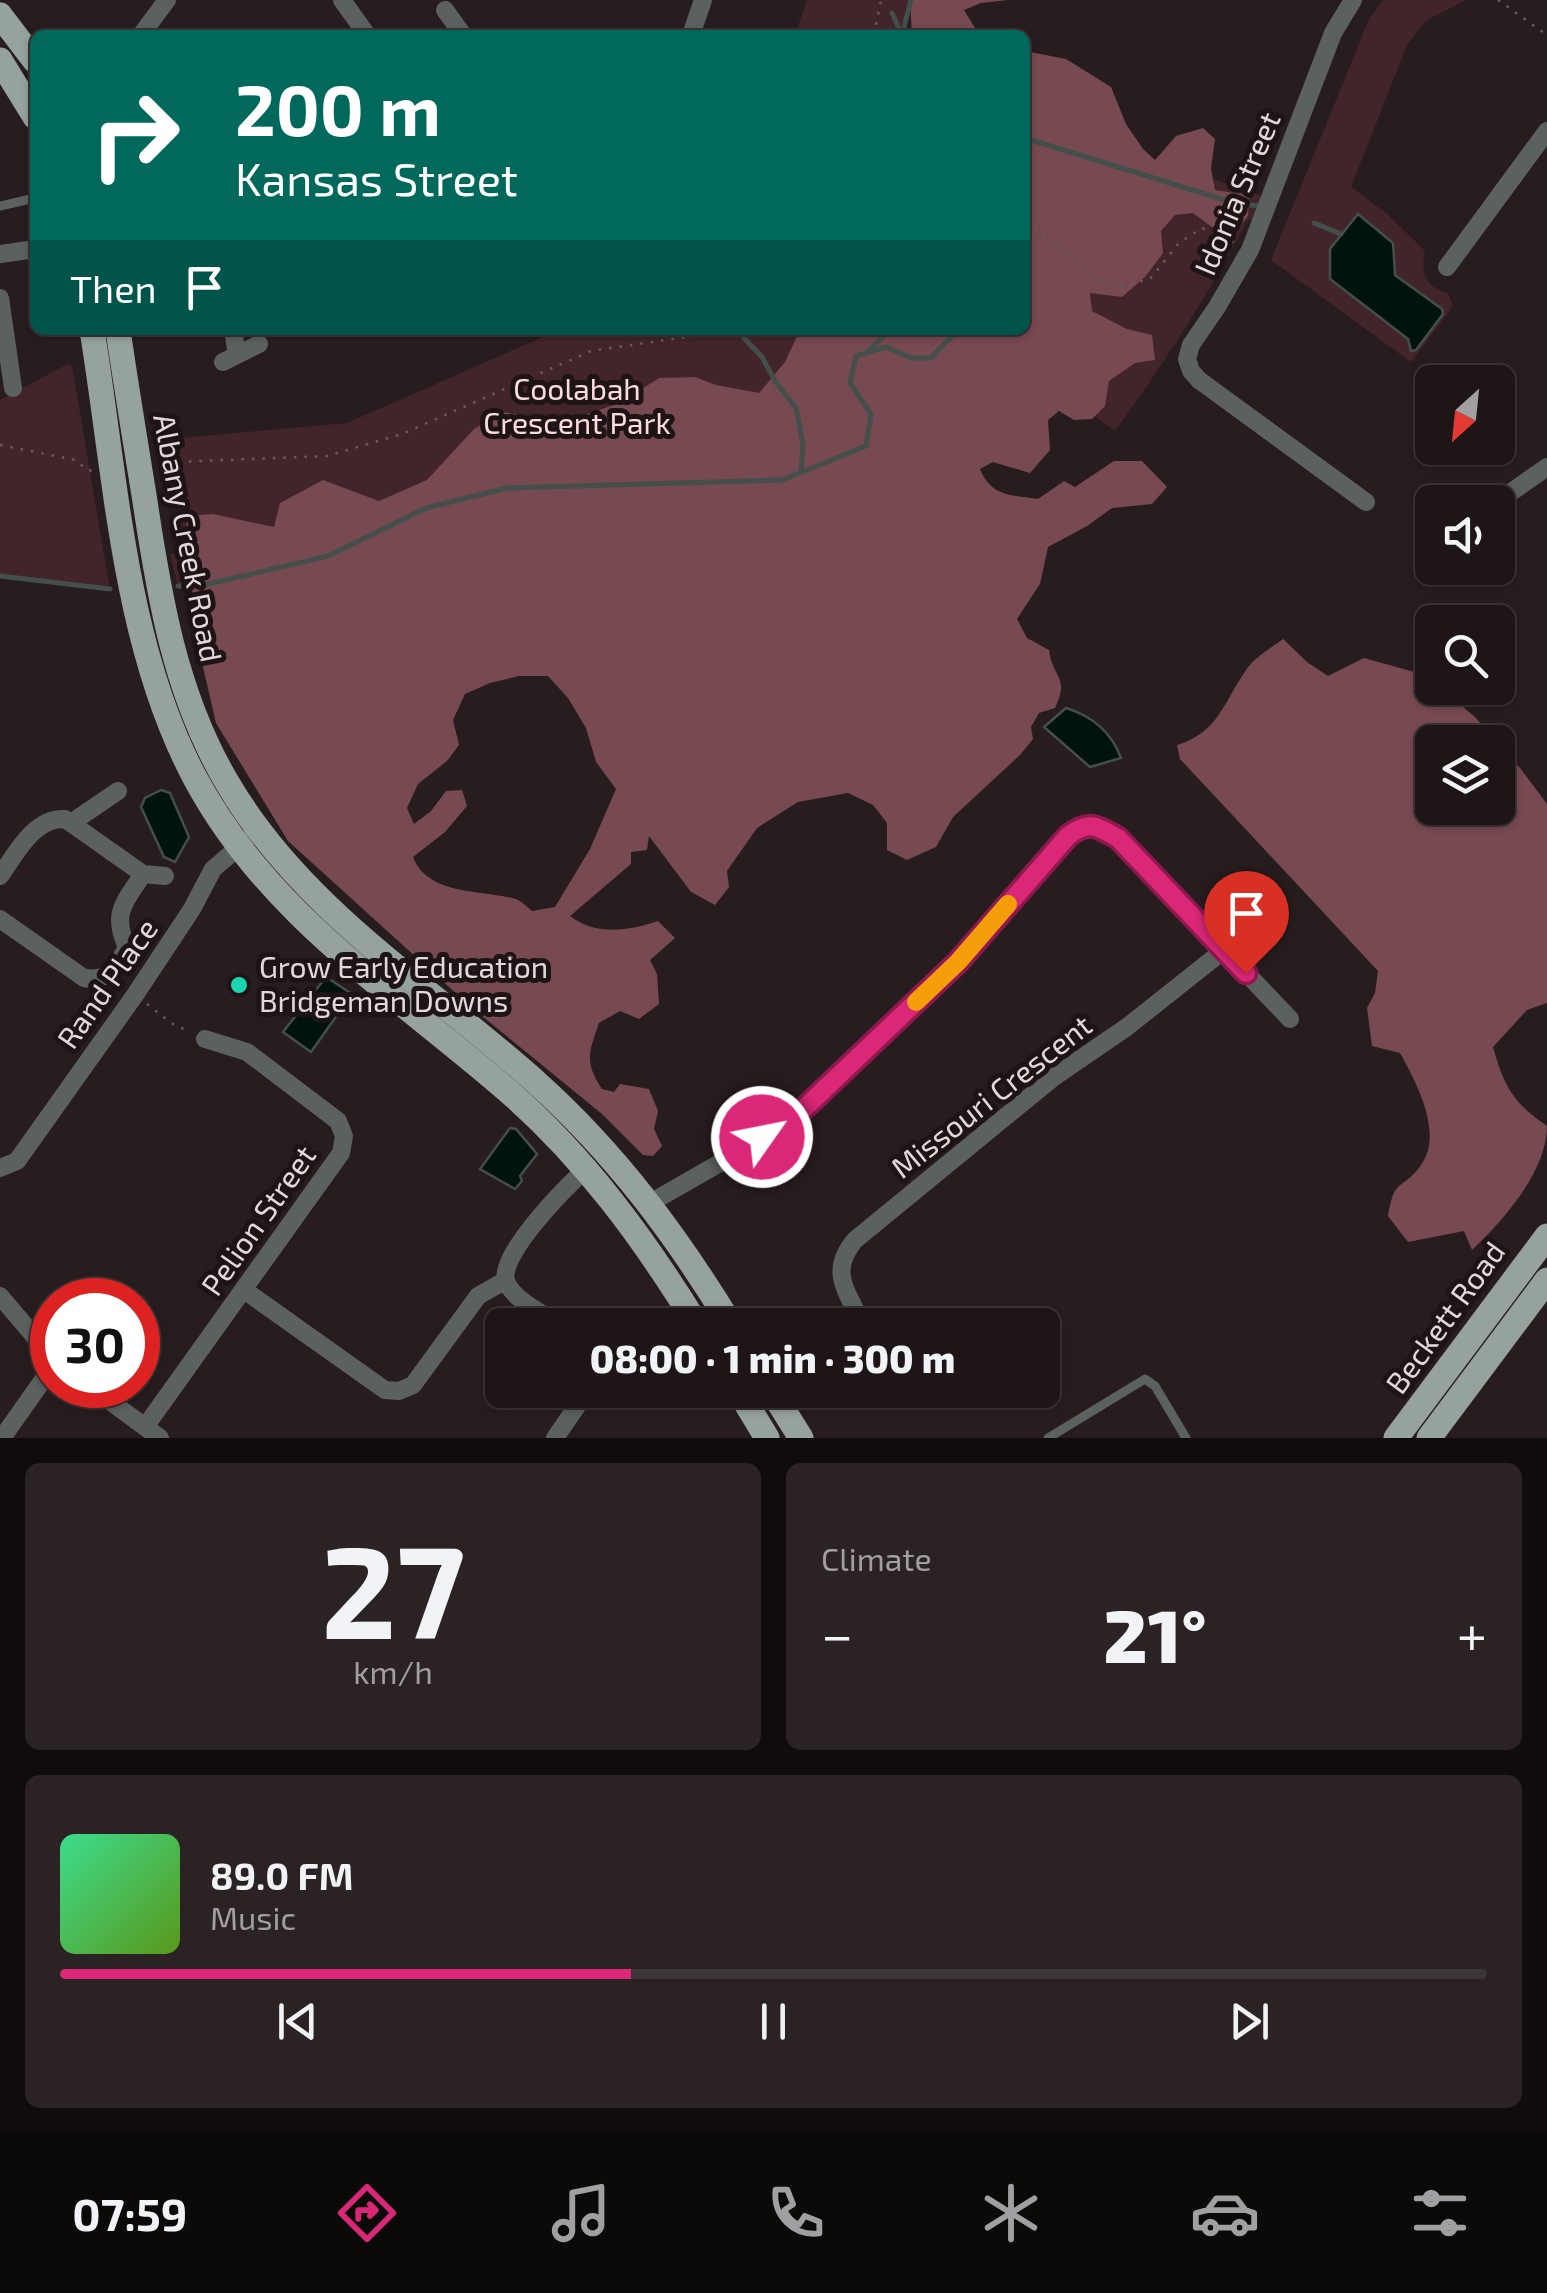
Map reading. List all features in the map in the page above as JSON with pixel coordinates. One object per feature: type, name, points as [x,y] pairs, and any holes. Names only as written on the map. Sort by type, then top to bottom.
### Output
[{"type":"main road","points":[[0,15],[30,51]]},
{"type":"main road","points":[[0,60],[30,109]]},
{"type":"main road","name":"Albany Creek Road","points":[[93,335],[132,590],[161,700],[189,766],[249,838],[307,925],[508,1091],[586,1170],[646,1244],[687,1308]]},
{"type":"main road","name":"Albany Creek Road","points":[[119,335],[171,648],[188,702],[249,838],[563,1106],[650,1203],[720,1308]]},
{"type":"main road","name":"Beckett Road","points":[[1396,1438],[1547,1236]]},
{"type":"main road","name":"Beckett Road","points":[[1429,1438],[1547,1280]]},
{"type":"main road","points":[[749,1408],[767,1438]]},
{"type":"main road","points":[[782,1408],[801,1438]]},
{"type":"street","points":[[145,30],[167,0]]},
{"type":"street","points":[[342,0],[363,30]]},
{"type":"street","points":[[693,30],[703,0]]},
{"type":"street","name":"Idonia Street","points":[[1353,0],[1333,33],[1250,250],[1218,308],[1191,345],[1187,359],[1199,380],[1366,502]]},
{"type":"street","points":[[445,10],[459,30]]},
{"type":"street","points":[[1448,268],[1547,131]]},
{"type":"street","points":[[0,254],[30,250]]},
{"type":"street","points":[[0,298],[13,388]]},
{"type":"street","points":[[232,335],[230,358],[259,344]]},
{"type":"street","points":[[1515,489],[1547,467]]},
{"type":"street","points":[[71,823],[118,791]]},
{"type":"street","points":[[0,876],[38,828],[56,818],[71,823],[144,874],[165,876]]},
{"type":"street","points":[[650,1203],[792,1120],[958,962],[1080,826],[1096,826],[1118,838],[1290,1019]]},
{"type":"street","name":"Rand Place","points":[[0,1168],[16,1161],[159,960],[213,869],[249,838]]},
{"type":"street","points":[[126,948],[120,934],[119,914],[144,874]]},
{"type":"street","points":[[0,919],[84,978],[109,974],[126,948]]},
{"type":"street","points":[[126,948],[149,952],[159,960]]},
{"type":"street","name":"Missouri Crescent","points":[[855,1308],[840,1278],[844,1252],[854,1240],[1054,1077],[1127,1027],[1224,950]]},
{"type":"street","name":"Pelion Street","points":[[153,1432],[244,1290],[341,1152],[344,1136],[338,1121],[247,1052],[205,1040]]},
{"type":"street","points":[[535,1308],[518,1296],[506,1280],[507,1262],[562,1191],[586,1170]]},
{"type":"street","points":[[244,1290],[385,1390],[400,1391],[413,1384],[478,1296],[506,1280]]},
{"type":"street","points":[[0,1296],[30,1331]]},
{"type":"street","points":[[2,1438],[30,1398]]},
{"type":"street","points":[[120,1408],[153,1432]]},
{"type":"street","points":[[554,1438],[575,1408]]},
{"type":"lane","points":[[0,206],[30,199]]},
{"type":"lane","points":[[1048,1438],[1145,1380],[1154,1386],[1186,1438]]},
{"type":"path","points":[[875,30],[881,0]]},
{"type":"path","points":[[1498,0],[1547,36]]},
{"type":"path","points":[[1030,228],[1055,243],[1099,282],[1119,287],[1150,279],[1179,243],[1202,228],[1250,250]]},
{"type":"path","points":[[153,452],[170,462],[327,456],[402,434],[591,351],[699,335]]},
{"type":"path","points":[[0,445],[76,460],[88,471],[99,471]]},
{"type":"path","points":[[143,1000],[172,1023],[205,1040]]},
{"type":"green space","points":[[807,0],[911,0],[903,30],[797,30]]},
{"type":"green space","points":[[1383,0],[1466,0],[1425,21],[1407,45],[1351,187],[1386,213],[1425,251],[1426,278],[1448,293],[1453,306],[1411,362],[1271,260],[1369,19]]},
{"type":"green space","points":[[1030,118],[1263,196],[1256,217],[1247,221],[1185,329],[1115,431],[981,335],[1030,335]]},
{"type":"green space","name":"Coolabah Crescent Park","points":[[548,335],[938,335],[851,370],[204,585],[178,586],[170,554],[184,552],[168,439],[347,423]]},
{"type":"green space","points":[[68,364],[72,366],[110,589],[0,576],[0,400]]},
{"type":"shaded area","points":[[910,0],[1008,0],[981,3],[964,10],[978,30],[912,30]]},
{"type":"shaded area","points":[[1030,52],[1066,59],[1111,87],[1126,124],[1155,160],[1176,136],[1203,128],[1215,139],[1211,168],[1215,190],[1249,195],[1248,216],[1239,227],[1212,227],[1193,213],[1175,215],[1161,231],[1163,253],[1146,276],[1122,297],[1090,293],[1092,311],[1127,329],[1152,335],[1155,360],[1135,363],[1109,381],[1105,406],[1092,419],[1074,420],[1059,411],[1048,420],[1050,450],[1030,473],[993,462],[980,469],[996,490],[1038,499],[1064,481],[1075,487],[1114,461],[1142,461],[1167,487],[1152,504],[1112,508],[1048,547],[1040,584],[1017,619],[1027,638],[1049,650],[1061,683],[1059,698],[1055,708],[1039,713],[1031,727],[1033,739],[1020,755],[953,817],[936,847],[907,860],[887,850],[887,823],[873,805],[848,793],[798,802],[757,828],[727,871],[729,887],[715,905],[691,892],[649,836],[647,850],[631,852],[631,864],[570,916],[590,927],[612,930],[658,921],[675,938],[650,960],[657,974],[659,1004],[639,1019],[620,1011],[599,1023],[591,1050],[591,1064],[602,1089],[614,1092],[620,1084],[649,1089],[658,1111],[654,1129],[662,1146],[653,1156],[643,1155],[602,1114],[471,1007],[288,841],[216,723],[196,637],[186,516],[213,514],[274,527],[280,503],[323,480],[379,501],[427,480],[474,429],[502,412],[563,422],[620,403],[659,378],[695,377],[759,393],[785,362],[798,335],[1030,335]],"holes":[[[519,676],[548,676],[568,698],[586,728],[596,762],[616,789],[590,849],[555,907],[532,911],[515,899],[456,889],[430,878],[413,857],[445,832],[467,806],[462,790],[446,791],[431,811],[414,824],[407,808],[418,784],[447,761],[459,745],[453,720],[465,694]]]},
{"type":"shaded area","points":[[1358,214],[1393,243],[1395,275],[1442,309],[1443,314],[1416,350],[1411,351],[1408,339],[1330,279],[1330,249]]},
{"type":"shaded area","points":[[1283,639],[1328,676],[1364,658],[1415,672],[1415,705],[1461,705],[1475,717],[1482,725],[1415,725],[1415,825],[1515,825],[1515,762],[1547,804],[1547,1003],[1527,1010],[1493,1047],[1511,1092],[1547,1126],[1545,1143],[1521,1194],[1472,1250],[1464,1231],[1408,1242],[1388,1216],[1393,1195],[1421,1165],[1430,1138],[1425,1108],[1400,1053],[1372,1046],[1367,1008],[1375,993],[1378,971],[1180,759],[1177,745],[1211,724],[1258,657]]},
{"type":"shaded area","points":[[1066,708],[1100,727],[1121,758],[1090,767],[1044,727]]},
{"type":"shaded area","points":[[161,790],[170,793],[189,837],[175,862],[164,857],[141,807],[145,798]]},
{"type":"shaded area","points":[[326,977],[352,994],[311,1052],[283,1032]]},
{"type":"shaded area","points":[[510,1128],[516,1129],[537,1154],[515,1189],[480,1169]]},
{"type":"waterway","points":[[903,30],[911,0]]},
{"type":"waterway","points":[[892,13],[900,30]]},
{"type":"waterway","points":[[1030,140],[1234,203],[1259,206]]},
{"type":"waterway","points":[[1314,223],[1341,234]]},
{"type":"waterway","points":[[867,352],[885,335]]},
{"type":"waterway","points":[[178,586],[204,585],[328,556],[426,508],[507,488],[782,480],[866,446],[871,414],[850,383],[856,356],[886,347],[911,358],[931,358],[952,335]]},
{"type":"waterway","points":[[744,338],[762,357],[796,408],[803,444],[801,472]]},
{"type":"waterway","points":[[0,576],[110,589]]},
{"type":"slow traffic","points":[[916,1002],[958,962],[1008,904]]},
{"type":"place","name":"Grow Early Education Bridgeman Downs","points":[[239,985]]},
{"type":"route","points":[[762,1137],[792,1120],[958,962],[1080,826],[1096,826],[1118,838],[1246,973]]}]
